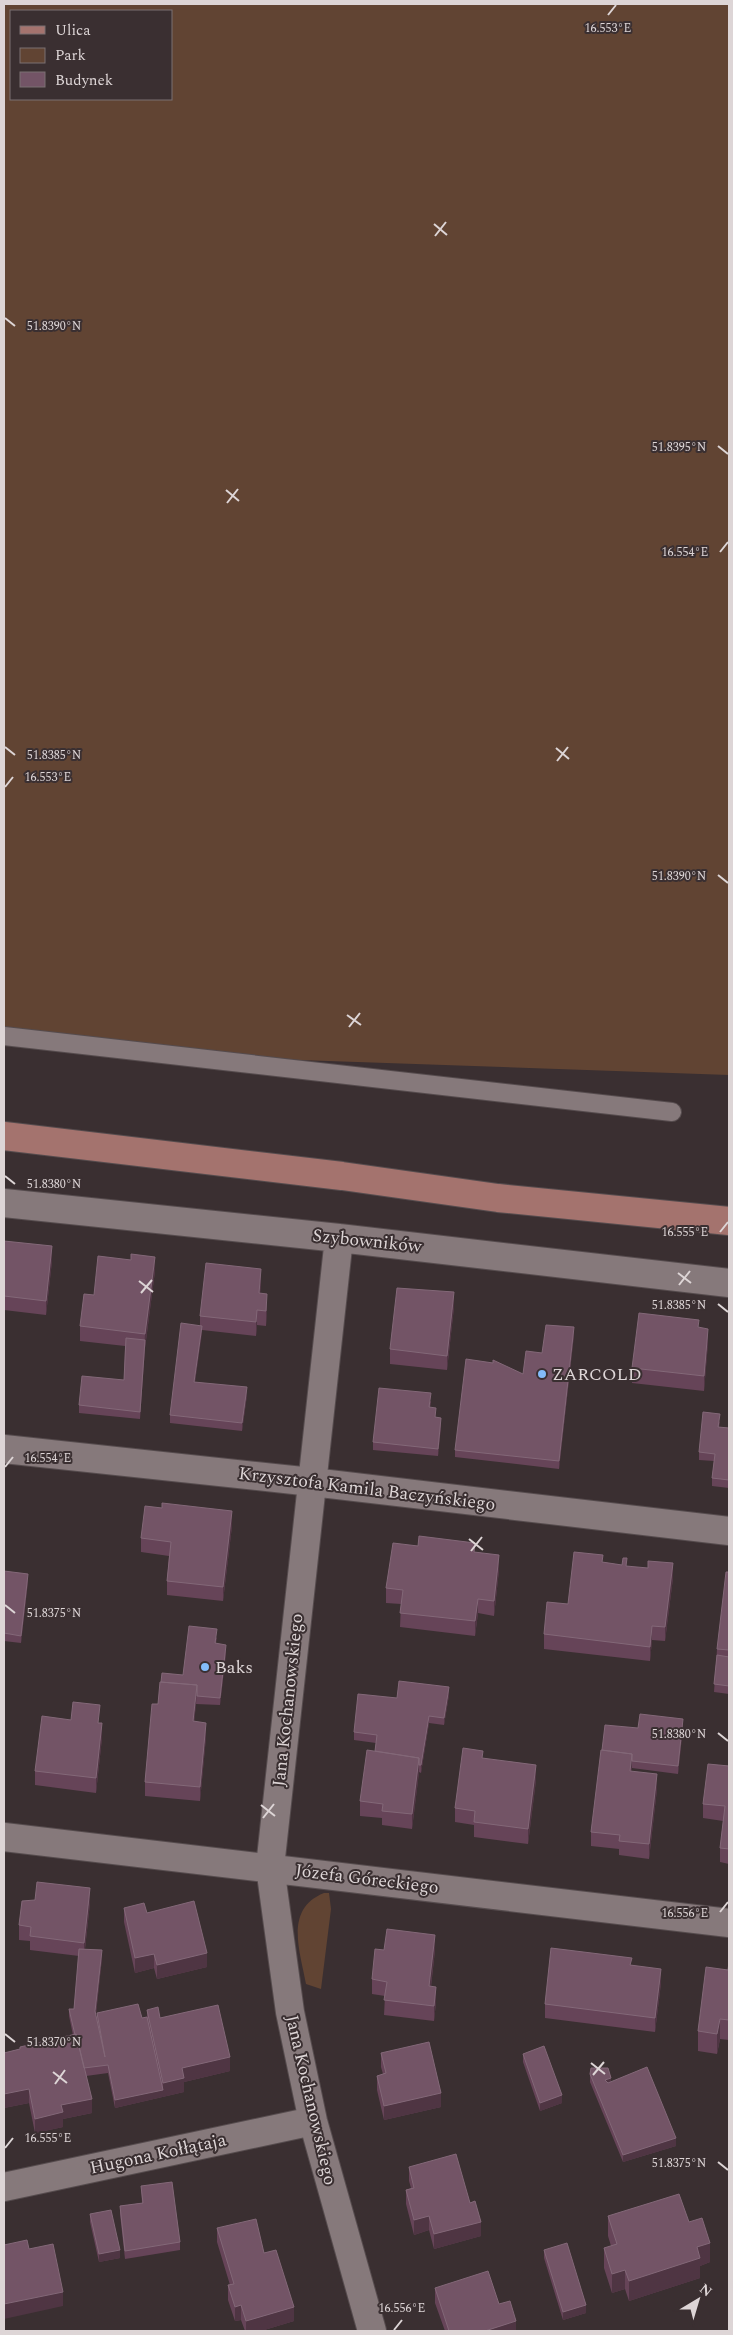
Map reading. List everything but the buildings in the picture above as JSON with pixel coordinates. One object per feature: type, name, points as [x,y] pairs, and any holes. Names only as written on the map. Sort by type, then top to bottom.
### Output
[{"type":"main road","points":[[4,1136],[342,1176],[498,1198],[727,1220]]},
{"type":"street","name":"Szybowników","points":[[4,1203],[339,1238],[729,1283]]},
{"type":"street","name":"Jana Kochanowskiego","points":[[339,1238],[270,1867],[290,2012],[313,2121],[372,2331]]},
{"type":"street","name":"Krzysztofa Kamila Baczyńskiego","points":[[4,1449],[312,1482],[729,1531]]},
{"type":"street","name":"Józefa Góreckiego","points":[[4,1836],[729,1923]]},
{"type":"street","name":"Hugona Kołłątaja","points":[[4,2187],[313,2121]]},
{"type":"lane","points":[[4,1041],[672,1112]]},
{"type":"green space","points":[[4,4],[729,4],[729,1075],[299,1060],[4,1033]]},
{"type":"green space","points":[[324,1893],[329,1893],[331,1909],[321,1989],[306,1984],[298,1932],[299,1920],[303,1909],[311,1900]]},
{"type":"place","name":"ZARCOLD","points":[[542,1374]]},
{"type":"place","name":"Baks","points":[[205,1667]]}]
